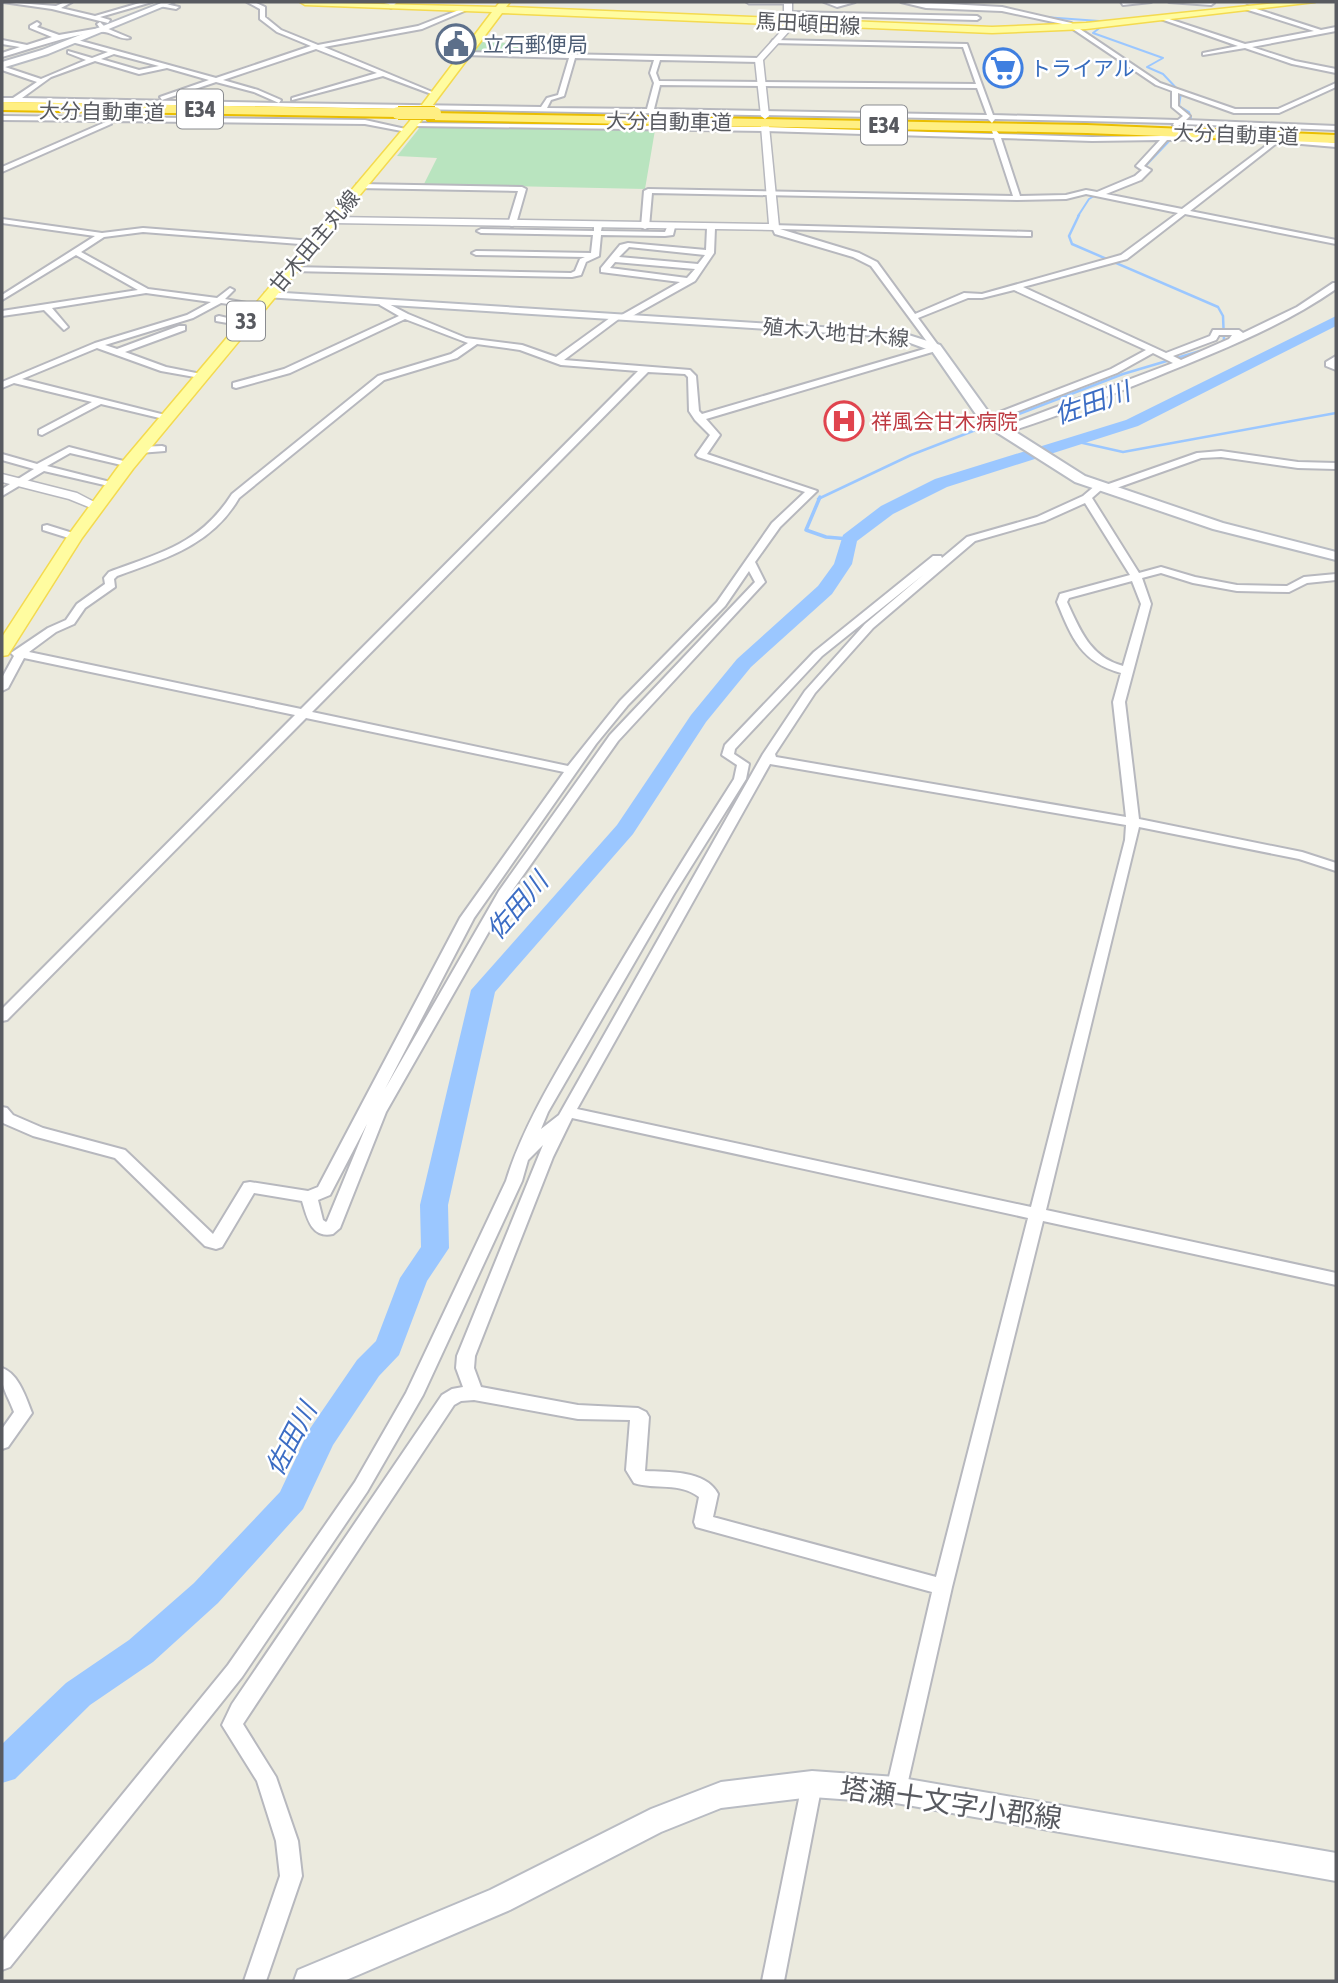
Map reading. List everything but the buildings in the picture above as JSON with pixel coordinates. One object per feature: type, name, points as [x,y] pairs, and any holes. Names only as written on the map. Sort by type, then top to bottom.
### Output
[{"type":"highway","name":"大分自動車道","points":[[2,107],[398,114],[432,108],[1336,137]]},
{"type":"main road","name":"馬田頓田線","points":[[304,2],[466,9],[502,6],[789,18],[936,29],[1077,26],[1310,2]]},
{"type":"main road","points":[[2,66],[74,41],[102,22],[133,17],[162,5]]},
{"type":"main road","name":"甘木田主丸線","points":[[2,651],[96,506],[139,450],[203,377],[264,300],[410,127],[432,108],[466,54],[502,6]]},
{"type":"main road","name":"殖木入地甘木線","points":[[264,300],[383,303],[895,334],[936,348],[987,420],[1072,474],[1102,488],[1218,526],[1336,556]]},
{"type":"main road","name":"塔瀬十文字小郡線","points":[[309,1981],[500,1900],[652,1822],[721,1795],[812,1784],[896,1790],[1336,1867]]},
{"type":"street","points":[[4,2],[56,8],[102,22],[127,38]]},
{"type":"street","points":[[56,8],[69,2]]},
{"type":"street","points":[[250,2],[263,8],[262,18],[279,31],[382,74],[432,108]]},
{"type":"street","points":[[698,418],[936,348],[874,264],[856,255],[778,232],[774,227],[773,192],[759,60],[788,28],[789,18],[785,2],[749,2]]},
{"type":"street","points":[[827,2],[837,5],[852,2]]},
{"type":"street","points":[[904,2],[1002,9],[1077,26],[1158,85],[1234,111],[1272,112],[1292,107],[1336,85]]},
{"type":"street","points":[[1123,4],[1148,2]]},
{"type":"street","points":[[1172,2],[1211,3]]},
{"type":"street","points":[[936,29],[935,17],[940,4]]},
{"type":"street","points":[[142,7],[162,5]]},
{"type":"street","points":[[2,56],[162,5]]},
{"type":"street","points":[[1247,8],[1336,37]]},
{"type":"street","points":[[145,105],[314,47],[420,28],[466,9]]},
{"type":"street","points":[[789,18],[978,18]]},
{"type":"street","points":[[1161,18],[1294,64],[1336,71]]},
{"type":"street","points":[[78,21],[102,22]]},
{"type":"street","points":[[37,24],[32,27],[58,37]]},
{"type":"street","points":[[1205,54],[1336,29]]},
{"type":"street","points":[[74,41],[218,80],[285,103],[382,74]]},
{"type":"street","points":[[2,42],[30,48]]},
{"type":"street","points":[[773,42],[965,45],[991,119]]},
{"type":"street","points":[[70,52],[139,72],[166,67]]},
{"type":"street","points":[[15,100],[41,81],[114,52]]},
{"type":"street","points":[[466,54],[759,60]]},
{"type":"street","points":[[544,109],[548,99],[561,96],[572,57]]},
{"type":"street","points":[[650,111],[657,83],[653,73],[657,59]]},
{"type":"street","points":[[2,66],[41,81]]},
{"type":"street","points":[[657,83],[978,86]]},
{"type":"street","points":[[1178,91],[1175,107],[1186,116],[1182,124]]},
{"type":"street","points":[[2,100],[650,111],[765,121],[1093,137],[1275,139],[1336,145]]},
{"type":"street","points":[[1272,112],[1283,129]]},
{"type":"street","points":[[2,118],[365,122],[410,127],[991,119],[1283,129],[1336,128]]},
{"type":"street","points":[[4,168],[119,118]]},
{"type":"street","points":[[996,132],[1017,198]]},
{"type":"street","points":[[1095,193],[1138,178],[1169,136]]},
{"type":"street","points":[[914,317],[967,295],[982,296],[1124,257],[1274,143],[1275,139]]},
{"type":"street","points":[[360,186],[522,190],[511,264]]},
{"type":"street","points":[[645,227],[648,191],[1017,198],[1095,193],[1336,242]]},
{"type":"street","points":[[332,220],[557,232],[666,234],[670,233],[671,227]]},
{"type":"street","points":[[2,222],[102,236],[144,230],[313,243]]},
{"type":"street","points":[[597,232],[645,227],[774,227],[1028,234]]},
{"type":"street","points":[[557,361],[621,317],[690,281],[710,253],[711,228]]},
{"type":"street","points":[[473,264],[481,230]]},
{"type":"street","points":[[551,265],[557,232]]},
{"type":"street","points":[[595,256],[597,232]]},
{"type":"street","points":[[2,298],[102,236]]},
{"type":"street","points":[[690,281],[607,273],[604,270],[628,245],[710,253]]},
{"type":"street","points":[[76,252],[145,291]]},
{"type":"street","points":[[473,264],[551,265],[595,256]]},
{"type":"street","points":[[551,265],[575,275],[582,265],[595,256]]},
{"type":"street","points":[[613,259],[701,267]]},
{"type":"street","points":[[290,269],[473,264],[582,265]]},
{"type":"street","points":[[1231,343],[1239,333],[1309,297],[1336,277]]},
{"type":"street","points":[[1015,287],[1173,359],[1231,343],[1307,307],[1336,285]]},
{"type":"street","points":[[2,385],[97,345],[175,321],[219,303],[230,290]]},
{"type":"street","points":[[2,314],[145,291],[219,303],[264,300]]},
{"type":"street","points":[[2,1112],[8,1119],[38,1132],[120,1154],[211,1242],[216,1243],[250,1187],[309,1197],[324,1191],[467,918],[571,770],[624,703],[721,604],[776,524],[812,491],[701,455],[715,435],[694,411],[691,374],[679,370],[557,361],[522,348],[475,342],[405,316],[383,303]]},
{"type":"street","points":[[46,307],[64,327]]},
{"type":"street","points":[[236,385],[287,371],[405,316]]},
{"type":"street","points":[[219,319],[245,323]]},
{"type":"street","points":[[117,352],[182,328]]},
{"type":"street","points":[[1004,433],[1141,382],[1173,359],[1213,338],[1216,332],[1239,333]]},
{"type":"street","points":[[2,688],[20,654],[52,630],[70,622],[80,606],[111,585],[109,578],[113,574],[195,542],[231,510],[235,496],[381,378],[404,368],[454,358],[475,342]]},
{"type":"street","points":[[97,345],[164,369],[203,377]]},
{"type":"street","points":[[987,420],[1114,371],[1153,350]]},
{"type":"street","points":[[1336,359],[1329,365],[1336,367]]},
{"type":"street","points":[[2,1017],[646,368]]},
{"type":"street","points":[[2,377],[168,417]]},
{"type":"street","points":[[114,405],[126,398],[124,394]]},
{"type":"street","points":[[42,432],[100,401]]},
{"type":"street","points":[[139,450],[162,449]]},
{"type":"street","points":[[2,492],[69,450],[130,464]]},
{"type":"street","points":[[474,1393],[465,1368],[466,1356],[545,1157],[568,1112],[769,754],[811,691],[869,626],[971,539],[1041,519],[1102,488],[1214,453],[1298,466],[1336,466]]},
{"type":"street","points":[[2,457],[113,484]]},
{"type":"street","points":[[2,478],[74,496],[96,506]]},
{"type":"street","points":[[896,1790],[943,1587],[1131,840],[1133,822],[1118,715],[1146,604],[1135,575],[1082,499]]},
{"type":"street","points":[[743,764],[728,755],[729,748],[789,682],[881,600],[972,532],[1082,499]]},
{"type":"street","points":[[47,528],[75,537]]},
{"type":"street","points":[[309,1197],[316,1223],[327,1230],[334,1224],[379,1112],[506,891],[614,738],[760,582],[751,564]]},
{"type":"street","points":[[1127,671],[1104,666],[1083,647],[1062,599],[1068,594],[1135,575],[1164,570],[1221,585],[1282,590],[1304,580],[1336,577]]},
{"type":"street","points":[[2,651],[571,770]]},
{"type":"street","points":[[743,764],[769,754]]},
{"type":"street","points":[[769,754],[770,760],[1133,822],[1302,856],[1336,867]]},
{"type":"street","points":[[2,1959],[235,1671],[361,1488],[414,1395],[514,1181],[541,1112],[667,894],[740,779],[743,764]]},
{"type":"street","points":[[521,1158],[568,1112]]},
{"type":"street","points":[[568,1112],[1336,1279]]},
{"type":"street","points":[[2,1376],[16,1393],[23,1413],[2,1442]]},
{"type":"street","points":[[255,1981],[291,1876],[287,1841],[266,1777],[232,1725],[239,1710],[448,1400],[458,1394],[474,1393],[578,1412],[632,1413],[640,1417],[635,1470],[640,1478],[694,1484],[703,1488],[709,1494],[703,1521],[943,1587]]},
{"type":"street","points":[[773,1981],[812,1784]]},
{"type":"green space","points":[[481,42],[565,45],[562,56],[473,53]]},
{"type":"green space","points":[[421,126],[655,130],[645,189],[424,184],[437,158],[397,156]]},
{"type":"waterway","points":[[941,4],[988,6]]},
{"type":"waterway","points":[[1000,7],[1025,13]]},
{"type":"waterway","points":[[1044,17],[1099,21]]},
{"type":"waterway","points":[[1102,26],[1093,33],[1163,58],[1147,67],[1163,74],[1181,93],[1179,106],[1189,112],[1191,118],[1180,130]]},
{"type":"waterway","points":[[1135,177],[1173,137]]},
{"type":"waterway","points":[[1078,216],[1089,199],[1111,186]]},
{"type":"waterway","points":[[1079,215],[1069,236],[1072,244],[1218,307],[1223,316],[1224,340],[1219,344]]},
{"type":"waterway","name":"佐田川","points":[[2,1767],[78,1694],[141,1651],[206,1593],[292,1500],[320,1439],[368,1368],[389,1347],[414,1278],[435,1248],[434,1205],[483,990],[625,829],[698,719],[744,663],[825,590],[843,564],[849,539],[887,510],[941,483],[1132,423],[1336,320]]},
{"type":"waterway","points":[[998,422],[1123,374],[1207,349]]},
{"type":"waterway","points":[[1074,441],[1123,452],[1336,413]]},
{"type":"waterway","points":[[819,498],[911,455],[986,426]]},
{"type":"waterway","points":[[819,498],[806,530],[826,537],[849,539]]},
{"type":"tunnel","points":[[123,116],[145,105]]},
{"type":"place","name":"立石郵便局","points":[[456,44]]},
{"type":"place","name":"トライアル","points":[[1003,68]]},
{"type":"place","name":"祥風会甘木病院","points":[[844,421]]}]
